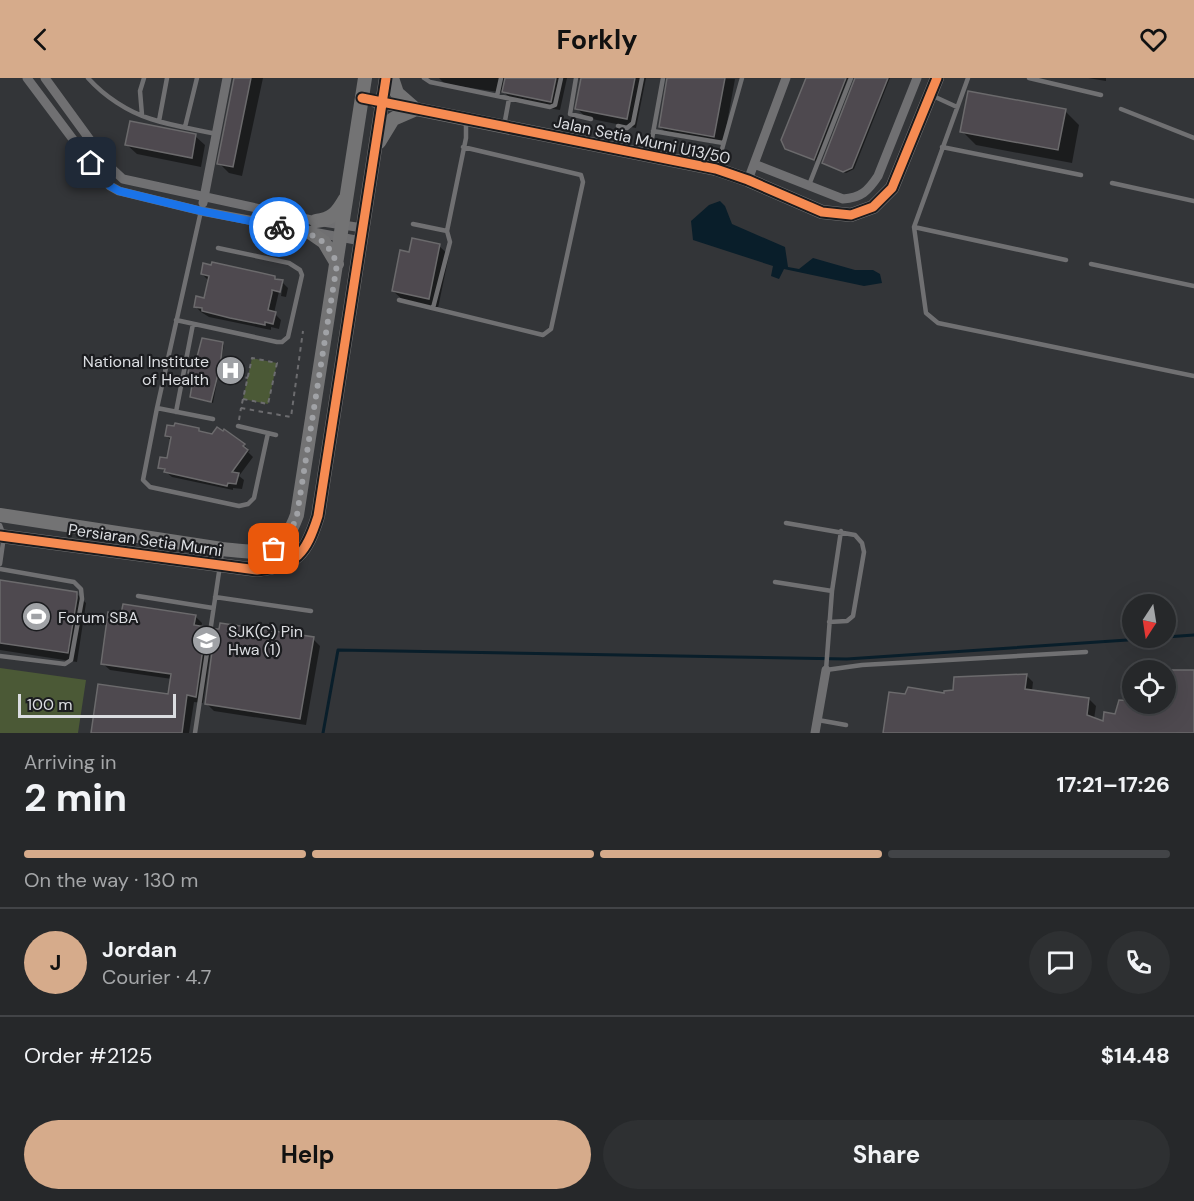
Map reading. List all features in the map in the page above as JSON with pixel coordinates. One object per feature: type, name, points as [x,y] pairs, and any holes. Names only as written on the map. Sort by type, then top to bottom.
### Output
[{"type":"street","points":[[27,78],[110,186],[133,195],[201,211],[362,235]]},
{"type":"street","points":[[201,211],[227,78]]},
{"type":"street","name":"Persiaran Setia Murni","points":[[0,515],[222,549],[258,552],[274,549],[284,542],[291,533],[297,515],[365,78]]},
{"type":"street","name":"Persiaran Setia Murni","points":[[2,532],[257,570],[280,567],[297,557],[311,540],[318,516],[386,78]]},
{"type":"street","points":[[374,150],[393,119],[416,109],[397,93],[392,78]]},
{"type":"street","points":[[748,180],[786,78]]},
{"type":"street","points":[[754,164],[843,199],[856,198],[869,189],[878,176],[917,78]]},
{"type":"street","name":"Jalan Setia Murni U13/50","points":[[362,98],[716,169],[748,180],[822,212],[851,215],[873,207],[892,188],[937,78]]},
{"type":"street","points":[[48,80],[115,174],[123,179],[204,197],[314,227],[337,264]]},
{"type":"street","points":[[314,227],[334,216],[348,193]]},
{"type":"street","points":[[816,733],[827,665]]},
{"type":"lane","points":[[88,78],[98,89],[142,115],[216,134]]},
{"type":"lane","points":[[142,115],[140,91],[144,78]]},
{"type":"lane","points":[[159,121],[167,78]]},
{"type":"lane","points":[[185,127],[197,78]]},
{"type":"lane","points":[[424,78],[430,82],[553,106],[561,78]]},
{"type":"lane","points":[[497,96],[501,78]]},
{"type":"lane","points":[[576,78],[570,114],[591,119]]},
{"type":"lane","points":[[618,126],[627,128],[633,123],[642,78]]},
{"type":"lane","points":[[649,156],[663,78]]},
{"type":"lane","points":[[716,169],[742,78]]},
{"type":"lane","points":[[809,185],[851,78]]},
{"type":"lane","points":[[968,78],[914,227],[926,314],[938,323],[1194,376]]},
{"type":"lane","points":[[1029,78],[1101,95]]},
{"type":"lane","points":[[930,95],[957,108]]},
{"type":"lane","points":[[504,127],[509,99]]},
{"type":"lane","points":[[1121,109],[1194,138]]},
{"type":"lane","points":[[433,308],[450,242],[447,231],[466,138],[466,119]]},
{"type":"lane","points":[[653,131],[723,143]]},
{"type":"lane","points":[[399,300],[543,334],[549,332],[583,182],[578,173],[463,147]]},
{"type":"lane","points":[[942,147],[1081,175]]},
{"type":"lane","points":[[1112,183],[1194,201]]},
{"type":"lane","points":[[201,211],[142,475],[145,484],[239,506],[248,504],[254,498],[268,433]]},
{"type":"lane","points":[[413,224],[447,231]]},
{"type":"lane","points":[[914,227],[1066,260]]},
{"type":"lane","points":[[176,320],[277,342],[286,340],[302,275],[300,270],[289,263],[218,248]]},
{"type":"lane","points":[[1090,264],[1194,286]]},
{"type":"lane","points":[[176,412],[193,324]]},
{"type":"lane","points":[[157,408],[213,419]]},
{"type":"lane","points":[[238,426],[276,435]]},
{"type":"lane","points":[[786,523],[841,531],[860,539],[863,557],[853,616],[847,621],[829,622]]},
{"type":"lane","points":[[841,531],[832,591],[827,665],[1086,652]]},
{"type":"lane","points":[[0,564],[2,532]]},
{"type":"lane","points":[[195,733],[222,549]]},
{"type":"lane","points":[[0,569],[74,582],[81,589],[82,599],[71,660],[66,664],[0,656]]},
{"type":"lane","points":[[775,582],[832,591]]},
{"type":"lane","points":[[138,596],[213,609]]},
{"type":"lane","points":[[215,597],[311,611]]},
{"type":"lane","points":[[818,720],[846,725]]},
{"type":"path","points":[[241,408],[291,417],[303,331]]},
{"type":"path","points":[[238,426],[241,408],[252,358],[277,363],[268,404],[243,399]]},
{"type":"path","points":[[219,372],[248,378]]},
{"type":"green space","points":[[252,358],[277,363],[268,404],[243,399]]},
{"type":"green space","points":[[0,668],[86,680],[78,733],[0,733]]},
{"type":"water","points":[[720,201],[725,206],[732,224],[785,247],[788,267],[799,269],[813,258],[855,270],[873,270],[880,274],[882,283],[864,286],[784,269],[779,279],[771,276],[773,266],[693,240],[691,221],[709,205]]},
{"type":"building","points":[[234,78],[251,78],[233,167],[217,164]]},
{"type":"building","points":[[505,78],[556,78],[551,102],[502,92]]},
{"type":"building","points":[[581,78],[635,78],[627,119],[575,109]]},
{"type":"building","points":[[667,78],[725,78],[714,137],[659,127]]},
{"type":"building","points":[[806,78],[846,78],[814,160],[785,149],[781,140]]},
{"type":"building","points":[[855,78],[888,78],[852,168],[843,172],[822,163]]},
{"type":"building","points":[[968,91],[1066,109],[1058,150],[960,132]]},
{"type":"building","points":[[130,121],[196,134],[192,158],[125,145]]},
{"type":"building","points":[[412,238],[440,244],[429,299],[392,291],[400,250],[409,252]]},
{"type":"building","points":[[212,262],[275,276],[275,279],[283,280],[280,292],[272,290],[268,310],[276,312],[273,324],[265,322],[265,325],[230,318],[194,307],[196,296],[204,298],[209,276],[201,274],[203,263],[211,265]]},
{"type":"building","points":[[202,338],[223,342],[211,402],[190,397],[194,374],[188,373],[191,359],[196,361]]},
{"type":"building","points":[[175,423],[199,428],[199,431],[212,434],[217,427],[223,431],[224,429],[245,444],[243,446],[248,450],[232,472],[239,473],[236,484],[228,483],[227,486],[164,472],[165,469],[158,468],[160,457],[167,458],[171,437],[165,436],[167,425],[174,426]]},
{"type":"building","name":"Forum SBA","points":[[0,580],[77,592],[68,653],[0,643]]},
{"type":"building","points":[[123,604],[196,615],[194,625],[206,627],[196,697],[187,695],[182,733],[91,733],[98,684],[168,694],[171,674],[101,664],[108,612],[121,614]]},
{"type":"building","points":[[220,623],[314,637],[300,719],[205,704],[215,629],[219,629]]},
{"type":"building","points":[[1176,670],[1194,670],[1194,733],[883,733],[889,692],[905,694],[908,687],[944,693],[944,691],[953,690],[954,677],[1027,674],[1025,689],[1089,698],[1087,715],[1103,721],[1104,712],[1115,714],[1119,700],[1122,700],[1122,714],[1176,714]]},
{"type":"waterway","points":[[1176,636],[1194,635]]},
{"type":"waterway","points":[[323,733],[338,650],[847,659],[1122,640]]},
{"type":"cycle path","points":[[0,536],[257,570],[291,561],[304,548],[318,516],[386,78]]},
{"type":"cycle path","points":[[362,98],[716,169],[748,180],[822,212],[851,215],[873,207],[892,188],[937,78]]},
{"type":"way so far","points":[[274,549],[291,533],[297,515],[337,264],[330,249],[311,233],[279,227]]},
{"type":"place","name":"National Institute of Health","points":[[230,370]]},
{"type":"place","name":"Forum SBA","points":[[37,617]]},
{"type":"place","name":"SJK(C) Pin Hwa (1)","points":[[207,640]]},
{"type":"route","points":[[91,163],[110,186],[119,191],[279,227]]}]
